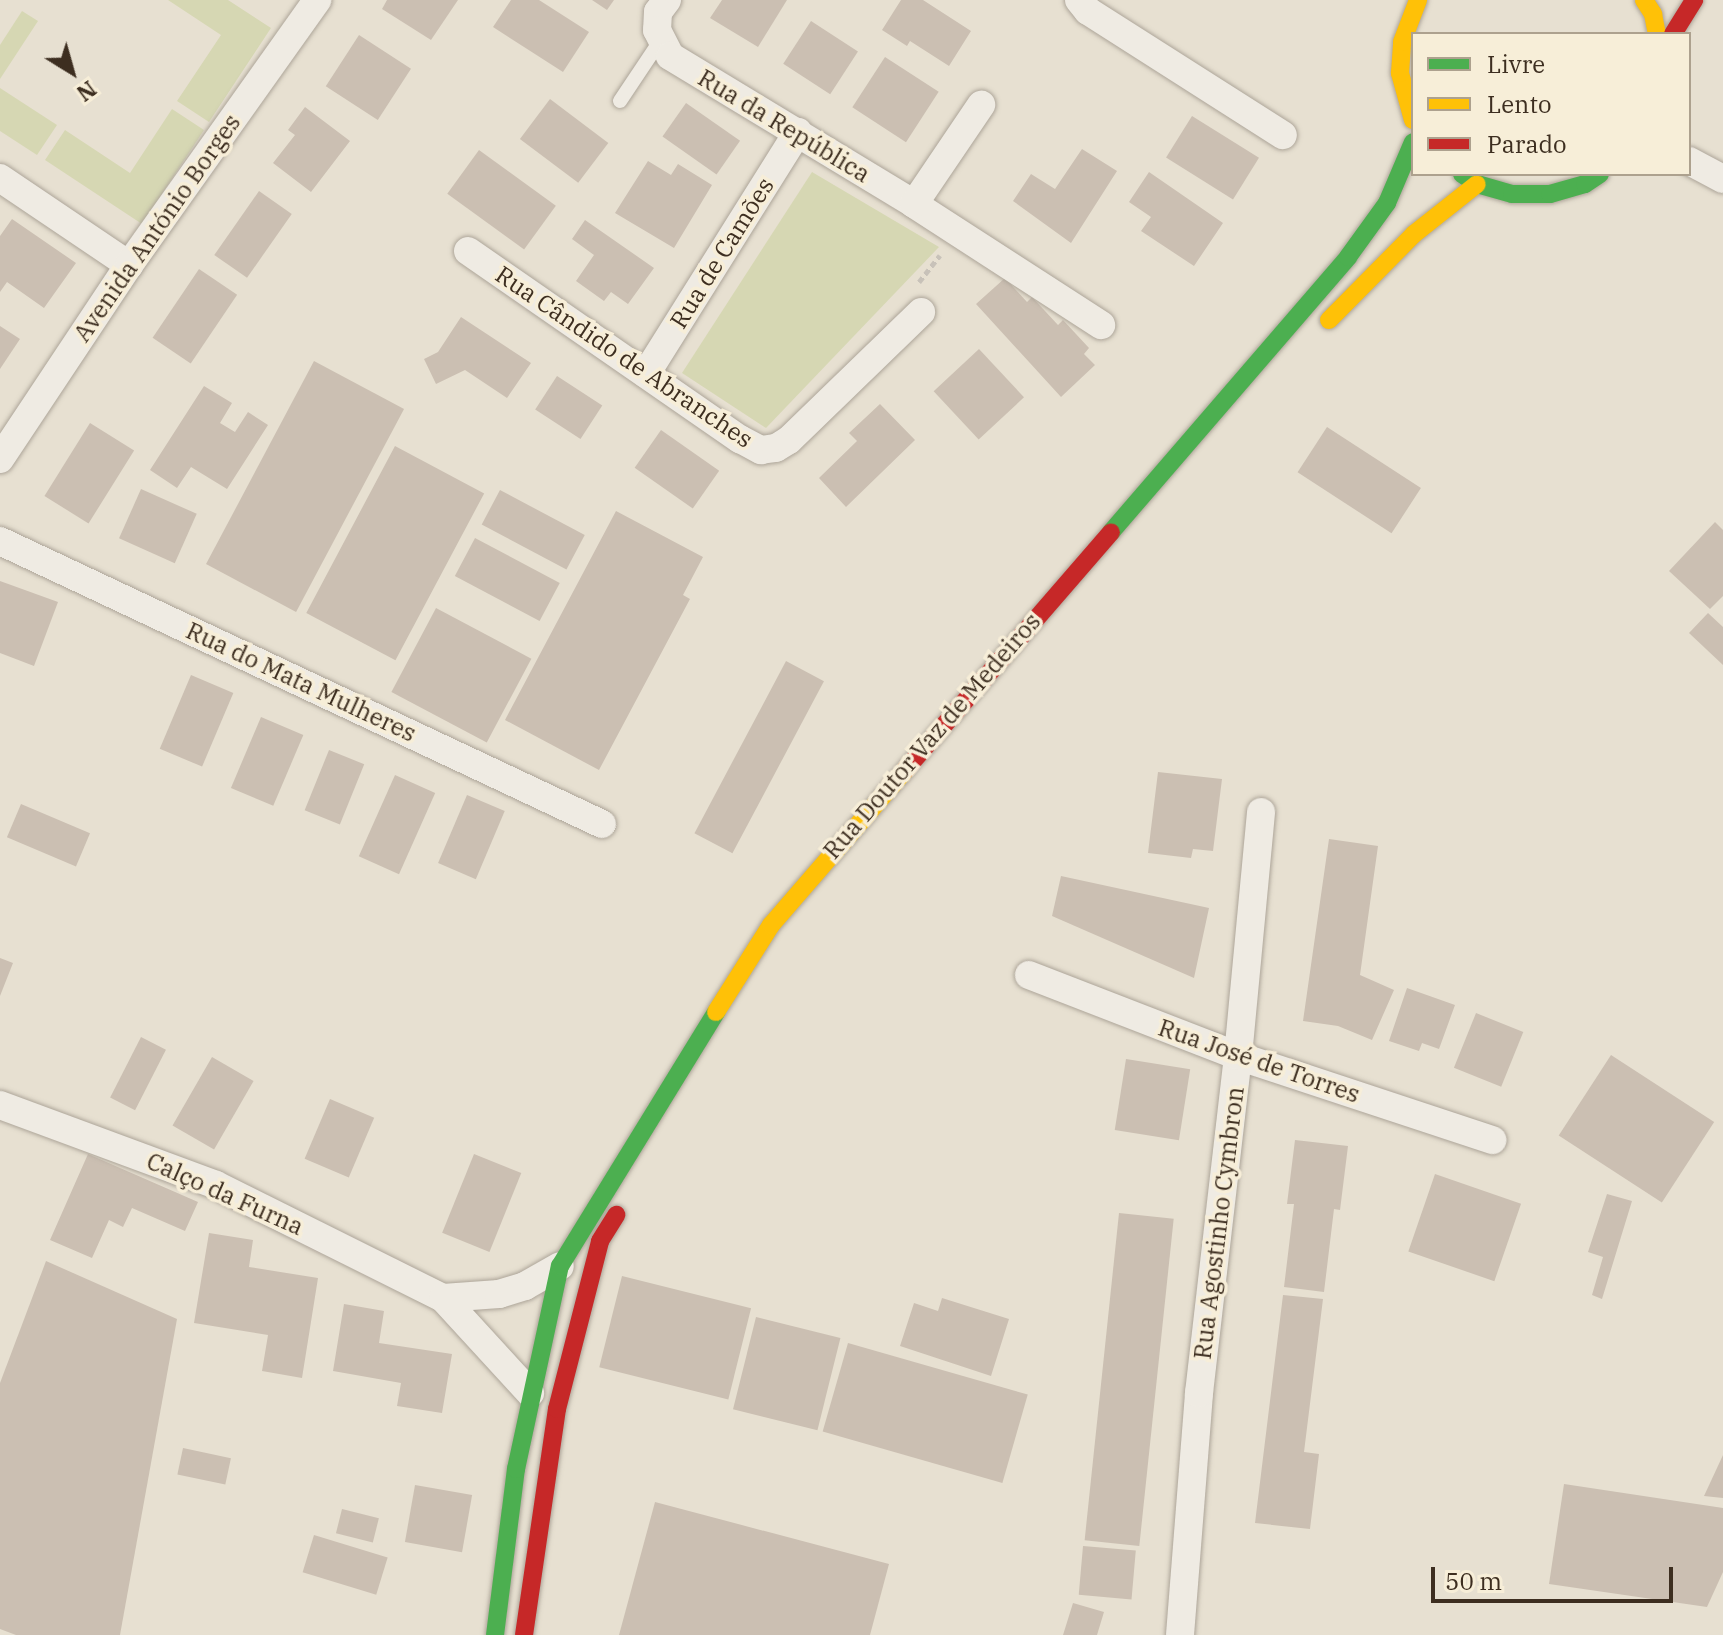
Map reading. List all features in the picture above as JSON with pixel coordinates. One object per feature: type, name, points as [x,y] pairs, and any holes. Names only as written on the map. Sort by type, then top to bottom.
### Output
[{"type":"street","points":[[660,41],[658,12],[667,0]]},
{"type":"street","points":[[1079,0],[1088,11],[1283,135]]},
{"type":"street","points":[[1411,113],[1400,73],[1402,42],[1418,0]]},
{"type":"street","points":[[1644,0],[1653,14],[1657,32]]},
{"type":"street","points":[[1674,32],[1694,0]]},
{"type":"street","name":"Avenida António Borges","points":[[0,459],[305,4]]},
{"type":"street","name":"Rua da República","points":[[660,41],[670,56],[683,65],[914,204],[1101,325]]},
{"type":"street","points":[[914,204],[981,105]]},
{"type":"street","name":"Rua de Camões","points":[[646,374],[798,132]]},
{"type":"street","name":"Rua Doutor Vaz de Medeiros","points":[[530,1393],[560,1266],[771,925],[1348,257],[1387,203],[1411,147]]},
{"type":"street","points":[[1691,162],[1723,179]]},
{"type":"street","points":[[1313,339],[1365,280],[1470,179],[1512,194],[1550,194],[1585,184],[1597,176]]},
{"type":"street","points":[[0,178],[129,265]]},
{"type":"street","name":"Rua Cândido de Abranches","points":[[468,251],[740,439],[761,450],[776,448],[921,312]]},
{"type":"street","name":"Rua do Mata Mulheres","points":[[0,541],[602,824]]},
{"type":"street","name":"Rua Agostinho Cymbron","points":[[1180,1635],[1199,1393],[1238,1056],[1261,812]]},
{"type":"street","name":"Rua José de Torres","points":[[1029,975],[1238,1056],[1492,1140]]},
{"type":"street","name":"Calço da Furna","points":[[0,1105],[216,1185],[443,1298],[530,1393]]},
{"type":"street","points":[[524,1635],[557,1409],[600,1241],[625,1201]]},
{"type":"street","points":[[443,1298],[499,1294],[525,1286],[560,1266]]},
{"type":"street","points":[[495,1635],[516,1469],[530,1393]]},
{"type":"lane","points":[[620,101],[660,41]]},
{"type":"path","points":[[921,312],[918,284],[958,233]]},
{"type":"green space","points":[[168,0],[228,0],[271,28],[209,122],[177,101],[221,35]]},
{"type":"green space","points":[[22,11],[38,21],[0,79],[0,45]]},
{"type":"green space","points":[[0,88],[57,125],[37,155],[0,131]]},
{"type":"green space","points":[[172,109],[204,130],[142,224],[45,160],[65,130],[130,173]]},
{"type":"green space","points":[[812,172],[939,247],[766,428],[682,373]]},
{"type":"building","points":[[387,0],[458,0],[431,40],[382,9]]},
{"type":"building","points":[[511,0],[539,0],[589,32],[563,72],[493,27]]},
{"type":"building","points":[[592,0],[614,0],[607,10]]},
{"type":"building","points":[[722,0],[787,0],[758,47],[710,18]]},
{"type":"building","points":[[901,0],[923,0],[971,31],[949,66],[910,41],[907,46],[882,30]]},
{"type":"building","points":[[811,21],[858,51],[830,94],[783,64]]},
{"type":"building","points":[[359,35],[411,69],[378,120],[326,86]]},
{"type":"building","points":[[885,57],[939,92],[906,142],[852,107]]},
{"type":"building","points":[[550,99],[608,143],[578,183],[520,139]]},
{"type":"building","points":[[686,103],[740,141],[717,174],[662,137]]},
{"type":"building","points":[[305,107],[350,141],[311,192],[273,163],[295,135],[288,130]]},
{"type":"building","points":[[1192,116],[1259,158],[1233,199],[1166,158]]},
{"type":"building","points":[[1082,149],[1117,171],[1071,243],[1013,201],[1031,174],[1055,189]]},
{"type":"building","points":[[479,150],[556,206],[524,250],[447,194]]},
{"type":"building","points":[[648,161],[671,175],[678,164],[712,185],[674,248],[615,213]]},
{"type":"building","points":[[1149,172],[1223,223],[1194,266],[1141,231],[1151,217],[1129,202]]},
{"type":"building","points":[[259,191],[292,214],[247,278],[214,255]]},
{"type":"building","points":[[12,219],[76,263],[44,308],[7,282],[0,292],[0,236]]},
{"type":"building","points":[[585,220],[654,268],[628,304],[611,292],[604,301],[576,281],[594,255],[572,239]]},
{"type":"building","points":[[199,269],[237,295],[191,364],[153,338]]},
{"type":"building","points":[[1005,278],[1027,302],[1032,297],[1058,325],[1063,320],[1089,348],[1084,354],[1095,365],[1061,397],[976,304]]},
{"type":"building","points":[[461,317],[531,363],[507,398],[465,370],[436,384],[424,359],[438,352]]},
{"type":"building","points":[[0,326],[20,339],[0,369]]},
{"type":"building","points":[[979,349],[1024,397],[979,440],[934,391]]},
{"type":"building","points":[[314,361],[404,409],[296,612],[206,564]]},
{"type":"building","points":[[557,376],[602,405],[581,439],[535,410]]},
{"type":"building","points":[[204,386],[232,403],[220,423],[235,432],[248,412],[268,425],[227,489],[191,467],[177,488],[150,470]]},
{"type":"building","points":[[880,404],[915,440],[846,507],[819,478],[857,441],[849,433]]},
{"type":"building","points":[[90,423],[134,451],[89,523],[44,496]]},
{"type":"building","points":[[1327,427],[1421,488],[1392,533],[1298,472]]},
{"type":"building","points":[[661,430],[719,471],[693,508],[635,468]]},
{"type":"building","points":[[395,446],[484,493],[395,660],[306,613]]},
{"type":"building","points":[[141,489],[197,514],[175,563],[119,538]]},
{"type":"building","points":[[500,490],[585,535],[566,570],[482,524]]},
{"type":"building","points":[[616,511],[703,557],[683,595],[690,599],[599,770],[505,720]]},
{"type":"building","points":[[1715,522],[1723,530],[1723,596],[1710,609],[1669,571]]},
{"type":"building","points":[[475,538],[560,583],[540,621],[455,576]]},
{"type":"building","points":[[0,581],[58,602],[34,666],[0,653]]},
{"type":"building","points":[[436,608],[531,659],[487,743],[391,692]]},
{"type":"building","points":[[1708,613],[1723,627],[1723,665],[1689,633]]},
{"type":"building","points":[[786,661],[824,681],[732,853],[694,833]]},
{"type":"building","points":[[191,675],[233,693],[202,767],[160,749]]},
{"type":"building","points":[[261,717],[303,735],[273,806],[231,788]]},
{"type":"building","points":[[329,750],[364,764],[340,825],[305,810]]},
{"type":"building","points":[[1158,772],[1222,779],[1213,851],[1193,849],[1191,858],[1148,853]]},
{"type":"building","points":[[395,775],[435,793],[399,874],[359,856]]},
{"type":"building","points":[[467,795],[505,811],[476,879],[438,863]]},
{"type":"building","points":[[21,804],[90,833],[76,866],[7,837]]},
{"type":"building","points":[[1329,839],[1378,846],[1360,975],[1394,990],[1372,1040],[1338,1026],[1303,1021]]},
{"type":"building","points":[[1061,876],[1209,908],[1194,978],[1052,916]]},
{"type":"building","points":[[0,958],[13,963],[0,996]]},
{"type":"building","points":[[1407,988],[1455,1005],[1439,1049],[1422,1043],[1419,1051],[1389,1041]]},
{"type":"building","points":[[1476,1013],[1523,1032],[1501,1087],[1454,1068]]},
{"type":"building","points":[[141,1037],[166,1050],[135,1110],[110,1098]]},
{"type":"building","points":[[1611,1055],[1714,1122],[1662,1203],[1559,1136]]},
{"type":"building","points":[[212,1057],[254,1081],[214,1149],[173,1125]]},
{"type":"building","points":[[1126,1059],[1190,1069],[1179,1140],[1115,1130]]},
{"type":"building","points":[[330,1099],[374,1118],[349,1178],[305,1159]]},
{"type":"building","points":[[1295,1140],[1348,1146],[1340,1210],[1334,1209],[1324,1292],[1284,1287],[1294,1204],[1287,1204]]},
{"type":"building","points":[[88,1154],[198,1202],[185,1231],[132,1208],[123,1227],[109,1220],[92,1258],[50,1240]]},
{"type":"building","points":[[474,1154],[521,1173],[489,1252],[442,1233]]},
{"type":"building","points":[[1435,1174],[1521,1204],[1494,1281],[1408,1252]]},
{"type":"building","points":[[1607,1194],[1632,1201],[1602,1299],[1592,1295],[1603,1257],[1588,1252]]},
{"type":"building","points":[[1119,1213],[1174,1219],[1139,1546],[1085,1540]]},
{"type":"building","points":[[209,1233],[253,1240],[249,1267],[318,1278],[302,1378],[262,1371],[268,1335],[194,1323]]},
{"type":"building","points":[[46,1261],[177,1319],[120,1635],[16,1635],[0,1629],[0,1383]]},
{"type":"building","points":[[622,1276],[751,1308],[728,1399],[599,1367]]},
{"type":"building","points":[[1283,1295],[1323,1299],[1304,1452],[1319,1454],[1310,1529],[1255,1523]]},
{"type":"building","points":[[942,1298],[1009,1319],[991,1376],[900,1346],[914,1303],[938,1311]]},
{"type":"building","points":[[344,1304],[384,1311],[379,1343],[452,1354],[442,1413],[397,1406],[401,1383],[333,1371]]},
{"type":"building","points":[[756,1317],[840,1338],[817,1430],[733,1409]]},
{"type":"building","points":[[848,1343],[1028,1395],[1002,1483],[823,1431]]},
{"type":"building","points":[[183,1448],[231,1458],[225,1485],[177,1474]]},
{"type":"building","points":[[1723,1455],[1723,1498],[1704,1496]]},
{"type":"building","points":[[1564,1484],[1723,1508],[1723,1572],[1707,1607],[1549,1584]]},
{"type":"building","points":[[415,1485],[472,1495],[462,1552],[405,1542]]},
{"type":"building","points":[[655,1502],[889,1564],[870,1635],[619,1635]]},
{"type":"building","points":[[342,1509],[379,1518],[373,1542],[336,1533]]},
{"type":"building","points":[[314,1535],[388,1558],[376,1595],[303,1572]]},
{"type":"building","points":[[1083,1546],[1136,1551],[1132,1599],[1079,1595]]},
{"type":"building","points":[[1073,1603],[1104,1612],[1097,1635],[1063,1635]]},
{"type":"traffic: fast","points":[[1111,532],[1348,257],[1387,203],[1411,147]]},
{"type":"traffic: fast","points":[[1465,176],[1477,184],[1512,194],[1550,194],[1585,184],[1597,176]]},
{"type":"traffic: fast","points":[[495,1635],[516,1469],[560,1266],[716,1012]]},
{"type":"traffic: slow","points":[[1411,113],[1400,73],[1402,42],[1418,0]]},
{"type":"traffic: slow","points":[[1644,0],[1653,14],[1657,32]]},
{"type":"traffic: slow","points":[[1329,320],[1414,234],[1477,184]]},
{"type":"traffic: slow","points":[[716,1012],[771,925],[906,769]]},
{"type":"traffic: jam","points":[[1674,32],[1694,0]]},
{"type":"traffic: jam","points":[[906,769],[1111,532]]},
{"type":"traffic: jam","points":[[524,1635],[557,1409],[600,1241],[616,1215]]}]
